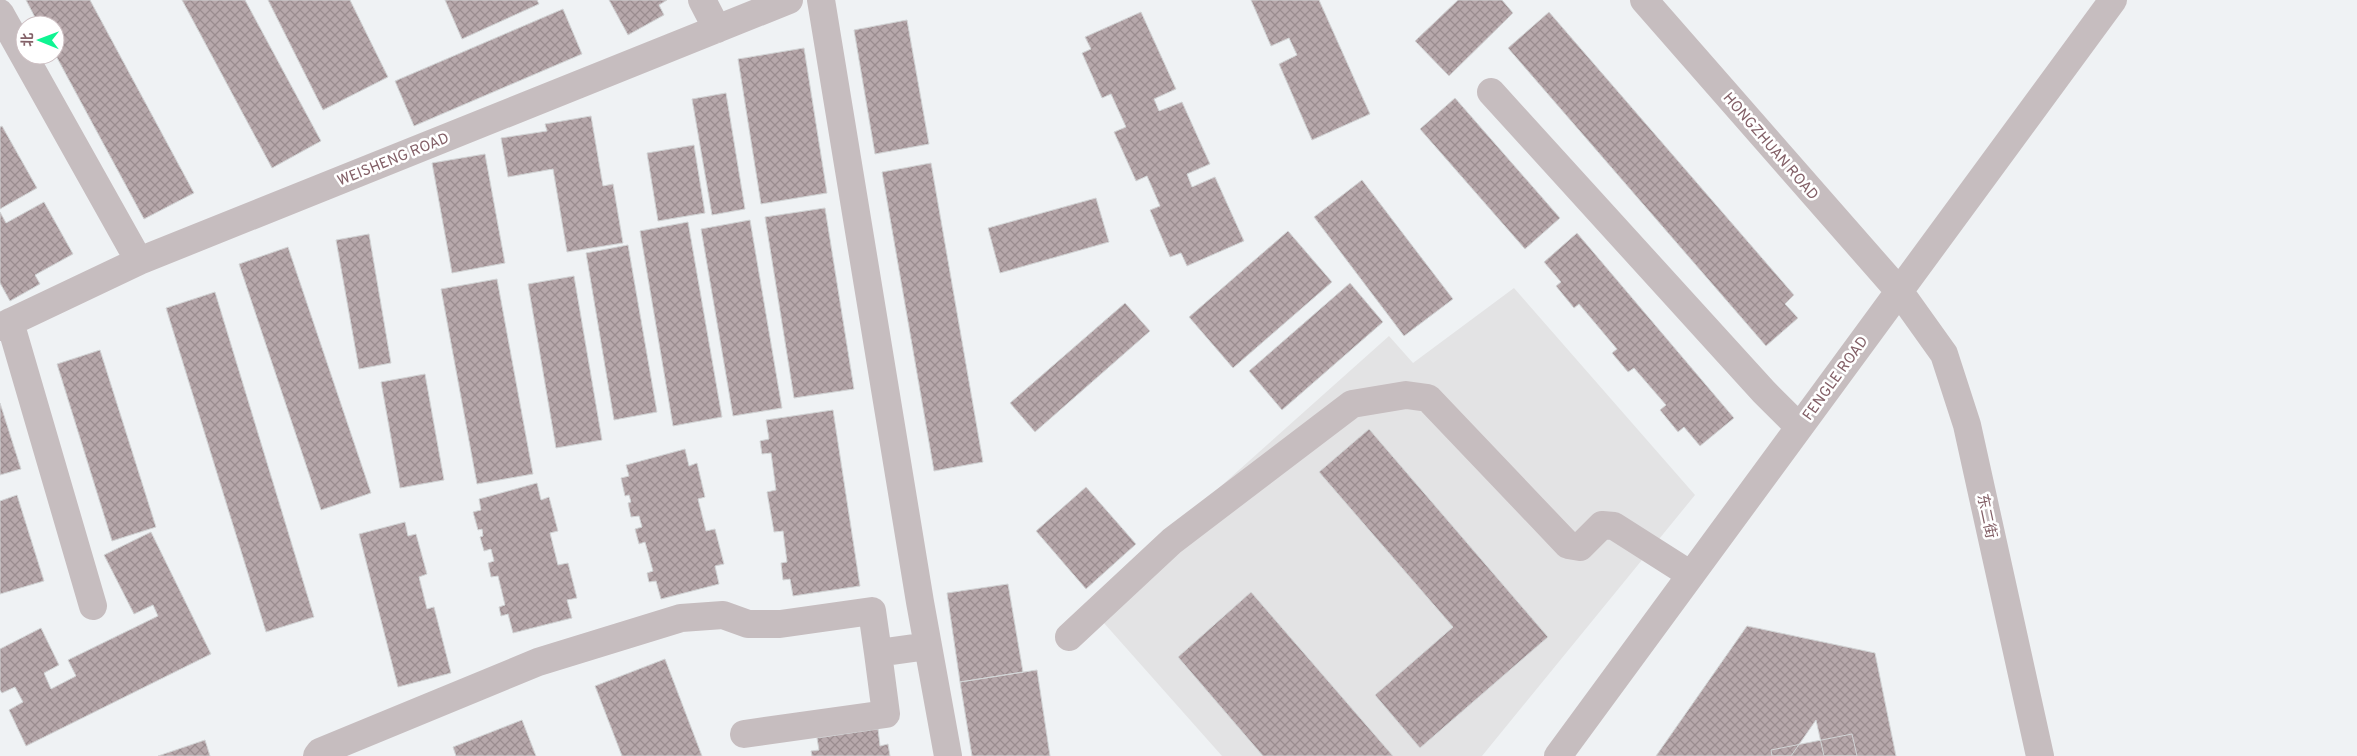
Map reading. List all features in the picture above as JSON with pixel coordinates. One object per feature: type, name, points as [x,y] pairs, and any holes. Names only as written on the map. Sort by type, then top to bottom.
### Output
[{"type":"street","points":[[702,0],[717,29]]},
{"type":"street","name":"WEISHENG ROAD","points":[[5,324],[139,261],[789,0]]},
{"type":"street","points":[[821,0],[928,646],[948,756]]},
{"type":"street","name":"HONGZHUAN ROAD","points":[[1644,0],[1898,291]]},
{"type":"street","name":"FENGLE ROAD","points":[[1558,756],[2113,0]]},
{"type":"street","points":[[0,13],[139,261]]},
{"type":"street","points":[[1491,92],[1758,385],[1799,427]]},
{"type":"street","name":"东二街","points":[[1898,291],[1944,354],[1967,425],[2040,756]]},
{"type":"street","points":[[5,324],[93,606]]},
{"type":"street","points":[[1069,637],[1172,541],[1352,404],[1406,395],[1428,398],[1568,545],[1580,547],[1602,525],[1614,526],[1691,575]]},
{"type":"street","points":[[317,756],[320,752],[538,662],[681,618],[723,615],[748,624],[780,624],[872,611],[886,714],[744,734]]},
{"type":"street","points":[[878,653],[928,646]]},
{"type":"shaded area","points":[[1514,288],[1695,495],[1482,756],[1222,756],[1088,605],[1389,336],[1413,363]]},
{"type":"building","points":[[26,0],[90,0],[194,193],[144,219],[61,65],[65,65],[65,15],[34,15]]},
{"type":"building","points":[[182,0],[245,0],[321,141],[272,168]]},
{"type":"building","points":[[268,0],[350,0],[388,77],[323,110]]},
{"type":"building","points":[[445,0],[537,0],[539,4],[462,39]]},
{"type":"building","points":[[609,0],[667,0],[659,5],[664,15],[628,35]]},
{"type":"building","points":[[1251,0],[1319,0],[1370,114],[1312,140],[1279,64],[1297,55],[1289,38],[1271,46]]},
{"type":"building","points":[[1458,0],[1502,0],[1513,13],[1449,76],[1415,41]]},
{"type":"building","points":[[563,9],[582,54],[414,126],[395,81]]},
{"type":"building","points":[[1141,12],[1176,89],[1154,99],[1159,111],[1182,102],[1210,164],[1187,174],[1192,187],[1215,177],[1244,241],[1187,266],[1181,253],[1170,257],[1150,210],[1160,206],[1147,176],[1136,181],[1114,132],[1126,127],[1111,94],[1102,98],[1082,53],[1091,49],[1085,37]]},
{"type":"building","points":[[1549,12],[1794,295],[1785,304],[1798,318],[1766,346],[1508,48]]},
{"type":"building","points":[[907,20],[929,144],[875,154],[854,30]]},
{"type":"building","points":[[804,48],[827,193],[761,204],[738,59]]},
{"type":"building","points":[[726,93],[745,209],[712,215],[692,99]]},
{"type":"building","points":[[1455,98],[1560,218],[1525,249],[1420,129]]},
{"type":"building","points":[[591,116],[603,186],[613,184],[623,243],[567,252],[553,169],[508,177],[501,138],[547,131],[545,124]]},
{"type":"building","points":[[2,126],[37,188],[0,209],[0,127]]},
{"type":"building","points":[[694,145],[705,213],[658,221],[647,153]]},
{"type":"building","points":[[485,154],[505,263],[452,273],[432,163]]},
{"type":"building","points":[[931,163],[983,462],[934,471],[882,172]]},
{"type":"building","points":[[1362,180],[1453,299],[1404,336],[1314,217]]},
{"type":"building","points":[[1096,198],[1109,242],[1000,273],[988,228]]},
{"type":"building","points":[[44,202],[73,254],[35,275],[40,284],[10,301],[0,283],[0,212],[6,223]]},
{"type":"building","points":[[825,208],[854,389],[794,398],[765,217]]},
{"type":"building","points":[[750,220],[782,408],[733,416],[701,229]]},
{"type":"building","points":[[688,222],[722,417],[673,426],[640,231]]},
{"type":"building","points":[[1288,231],[1332,282],[1233,368],[1189,317]]},
{"type":"building","points":[[1577,233],[1734,418],[1700,446],[1684,427],[1678,432],[1660,410],[1666,405],[1634,368],[1628,372],[1612,353],[1617,349],[1579,304],[1574,308],[1556,286],[1561,282],[1544,262]]},
{"type":"building","points":[[369,234],[391,363],[359,369],[336,240]]},
{"type":"building","points":[[628,245],[657,412],[614,420],[586,253]]},
{"type":"building","points":[[288,247],[371,493],[321,510],[239,264]]},
{"type":"building","points":[[574,276],[602,440],[556,448],[528,284]]},
{"type":"building","points":[[497,279],[533,474],[477,484],[441,289]]},
{"type":"building","points":[[1350,283],[1383,322],[1282,410],[1249,371]]},
{"type":"building","points":[[215,292],[314,617],[266,632],[166,308]]},
{"type":"building","points":[[1125,303],[1150,331],[1035,432],[1010,403]]},
{"type":"building","points":[[100,350],[156,527],[112,541],[57,364]]},
{"type":"building","points":[[425,374],[444,480],[400,488],[381,382]]},
{"type":"building","points":[[0,403],[21,469],[0,475]]},
{"type":"building","points":[[833,410],[860,586],[793,596],[790,579],[783,580],[781,563],[787,562],[783,531],[774,532],[767,492],[776,490],[771,453],[762,454],[760,441],[769,439],[766,420]]},
{"type":"building","points":[[1369,429],[1548,637],[1420,748],[1375,695],[1453,627],[1319,472]]},
{"type":"building","points":[[685,449],[689,466],[697,463],[705,497],[698,499],[706,531],[715,529],[724,564],[715,566],[719,584],[661,599],[656,581],[649,582],[647,573],[653,571],[645,542],[639,544],[635,529],[642,527],[639,516],[631,517],[628,503],[631,502],[629,495],[625,496],[621,478],[629,476],[626,465]]},
{"type":"building","points":[[537,483],[541,500],[549,497],[558,531],[550,533],[558,565],[568,563],[577,598],[567,600],[572,618],[513,633],[508,614],[501,616],[499,607],[505,605],[498,576],[491,577],[488,563],[494,561],[491,549],[484,551],[480,537],[483,536],[482,529],[478,530],[473,512],[481,510],[479,499]]},
{"type":"building","points":[[1086,487],[1136,544],[1086,589],[1036,531]]},
{"type":"building","points":[[17,495],[44,581],[0,594],[0,501]]},
{"type":"building","points":[[405,522],[408,536],[416,534],[427,574],[419,577],[427,609],[434,607],[451,673],[398,687],[359,534]]},
{"type":"building","points":[[151,532],[211,654],[26,746],[9,710],[23,702],[15,687],[2,693],[0,690],[0,649],[41,628],[59,665],[44,673],[51,689],[76,676],[68,660],[158,616],[153,605],[134,614],[104,555]]},
{"type":"building","points":[[1008,584],[1023,672],[960,682],[947,593]]},
{"type":"building","points":[[1251,592],[1393,756],[1263,756],[1178,657]]},
{"type":"building","points":[[1747,626],[1875,653],[1896,756],[1824,756],[1816,720],[1791,756],[1656,756]]},
{"type":"building","points":[[665,659],[702,756],[622,756],[595,686]]},
{"type":"building","points":[[1037,670],[1050,756],[972,756],[960,682]]},
{"type":"building","points":[[522,720],[536,756],[456,756],[453,747]]},
{"type":"building","points":[[878,729],[880,746],[888,744],[890,756],[812,756],[811,751],[819,750],[817,738]]},
{"type":"building","points":[[1852,734],[1857,756],[1772,756],[1771,750]]},
{"type":"building","points":[[205,740],[210,756],[158,756]]}]
